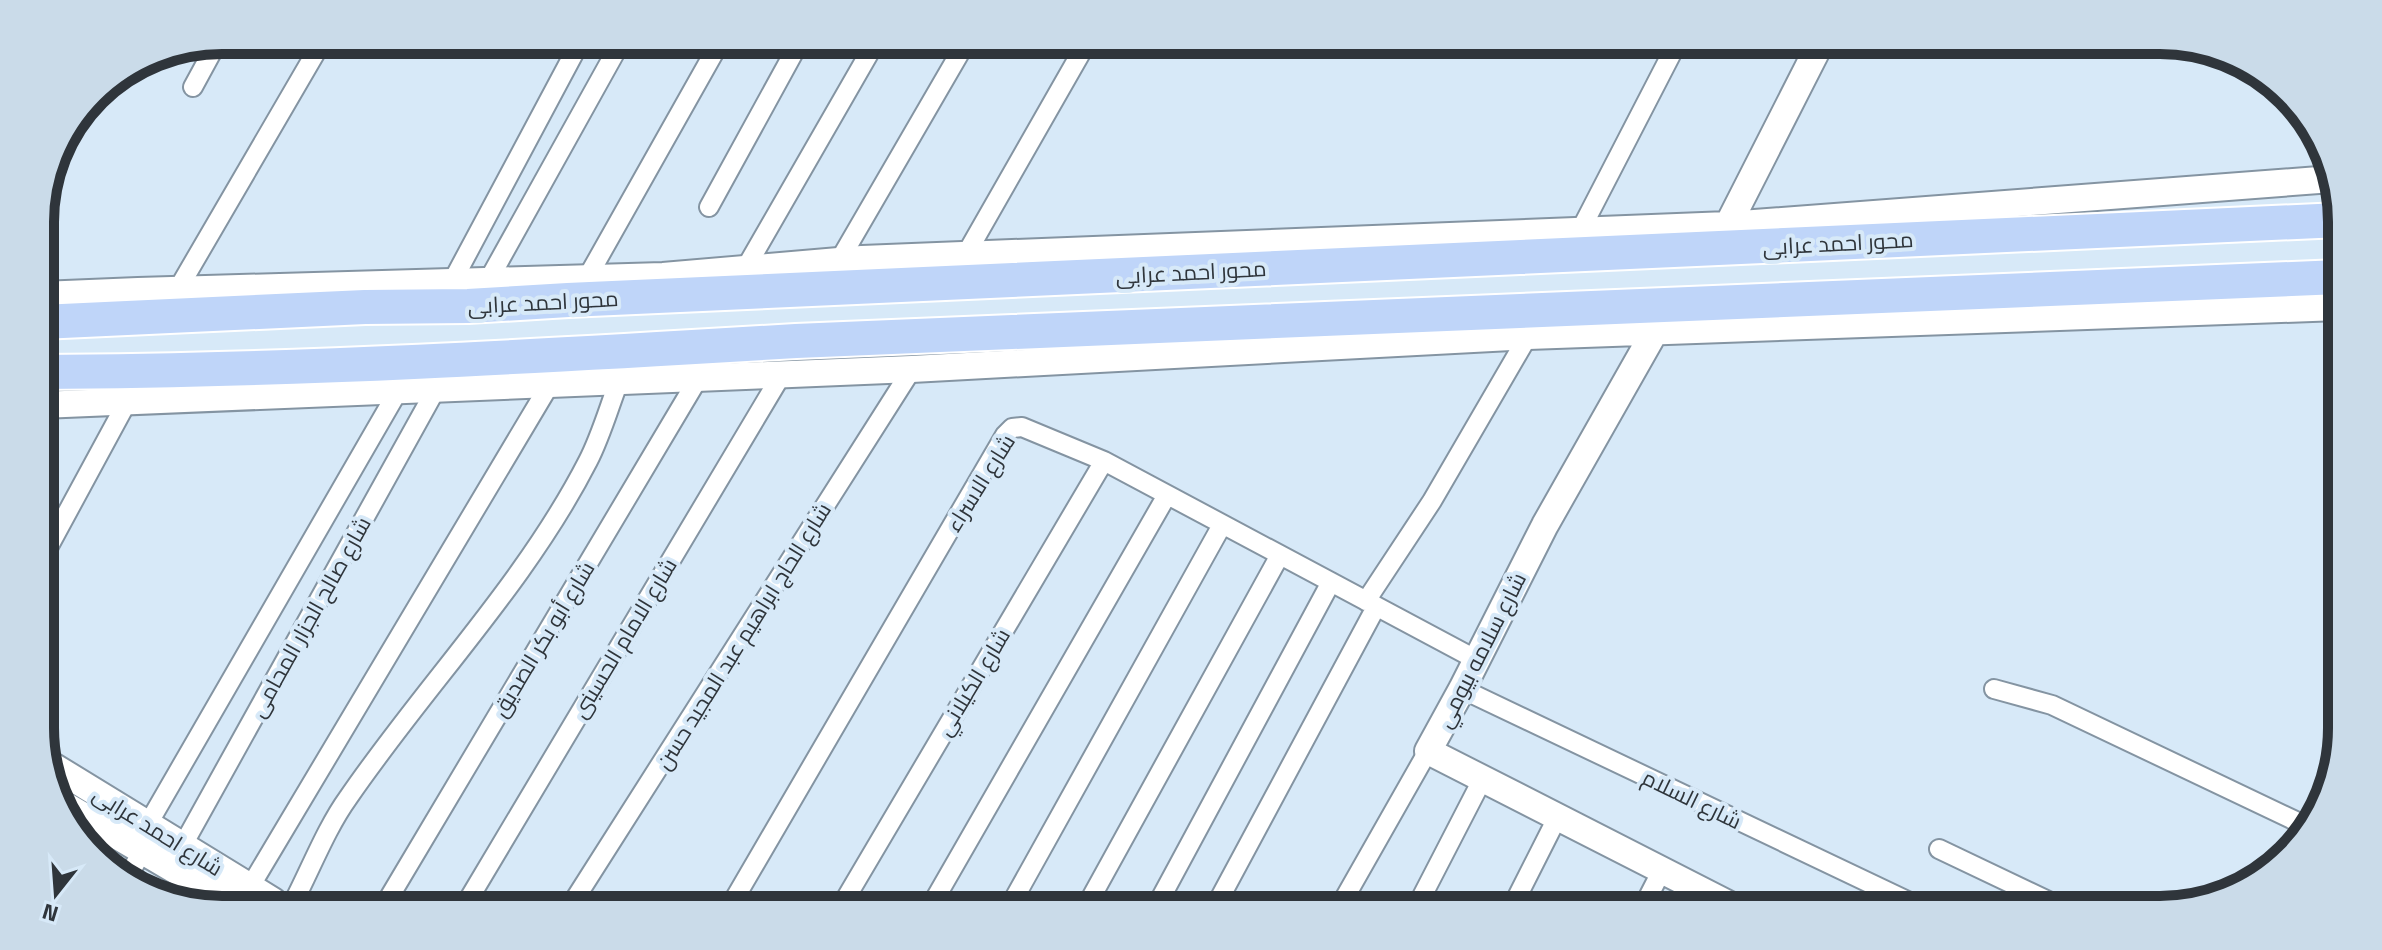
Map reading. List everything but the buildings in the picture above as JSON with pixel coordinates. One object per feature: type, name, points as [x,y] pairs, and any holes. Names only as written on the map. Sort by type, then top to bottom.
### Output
[{"type":"highway","name":"محور احمد عرابى","points":[[54,321],[365,307],[468,306],[2328,221]]},
{"type":"highway","points":[[54,372],[320,365],[796,341],[2328,277]]},
{"type":"street","points":[[178,289],[315,54]]},
{"type":"street","points":[[452,282],[574,54]]},
{"type":"street","points":[[488,281],[614,54]]},
{"type":"street","points":[[587,278],[713,54]]},
{"type":"street","points":[[709,207],[793,54]]},
{"type":"street","points":[[745,269],[869,54]]},
{"type":"street","points":[[839,261],[959,54]]},
{"type":"street","points":[[965,256],[1080,54]]},
{"type":"street","points":[[1580,231],[1671,54]]},
{"type":"street","points":[[1728,225],[1815,54]]},
{"type":"street","points":[[193,87],[211,55]]},
{"type":"street","points":[[54,294],[663,276],[839,261],[1728,225],[2322,180]]},
{"type":"street","points":[[54,405],[912,369],[1528,336],[2328,307]]},
{"type":"street","name":"شارع سلامه بيومي","points":[[1655,331],[1545,525],[1428,751],[1713,896]]},
{"type":"street","points":[[1221,896],[1371,604],[1528,336]]},
{"type":"street","name":"شارع الحاج ابراهيم عبد المجيد حسن","points":[[577,896],[912,369]]},
{"type":"street","name":"شارع الامام الحسينى","points":[[471,896],[782,374]]},
{"type":"street","name":"شارع أبو بكر الصديق","points":[[390,896],[699,377]]},
{"type":"street","points":[[297,896],[345,801],[405,719],[442,676],[554,522],[590,458],[619,381]]},
{"type":"street","points":[[250,887],[550,384]]},
{"type":"street","name":"شارع صالح الجزار المحامى","points":[[183,845],[436,389]]},
{"type":"street","points":[[148,824],[398,391]]},
{"type":"street","points":[[54,537],[127,402]]},
{"type":"street","name":"شارع الاسراء","points":[[736,896],[1005,435],[1012,428],[1022,427],[1104,461],[1477,660]]},
{"type":"street","name":"شارع الكيلاني","points":[[847,896],[1104,461]]},
{"type":"street","points":[[937,896],[1167,495]]},
{"type":"street","points":[[1015,896],[1222,525]]},
{"type":"street","points":[[1092,896],[1280,555]]},
{"type":"street","points":[[1162,896],[1331,582]]},
{"type":"street","name":"شارع السلام","points":[[1462,689],[1897,896]]},
{"type":"street","points":[[1994,689],[2052,705],[2298,822]]},
{"type":"street","points":[[1346,896],[1428,751]]},
{"type":"street","name":"شارع احمد عرابى","points":[[60,770],[265,896]]},
{"type":"street","points":[[1422,896],[1482,780]]},
{"type":"street","name":"شارع احمد عرابى","points":[[77,812],[142,851],[195,892]]},
{"type":"street","points":[[1518,896],[1557,818]]},
{"type":"street","points":[[1939,849],[2038,896]]},
{"type":"street","points":[[132,870],[142,851]]},
{"type":"street","points":[[1649,896],[1662,870]]}]
